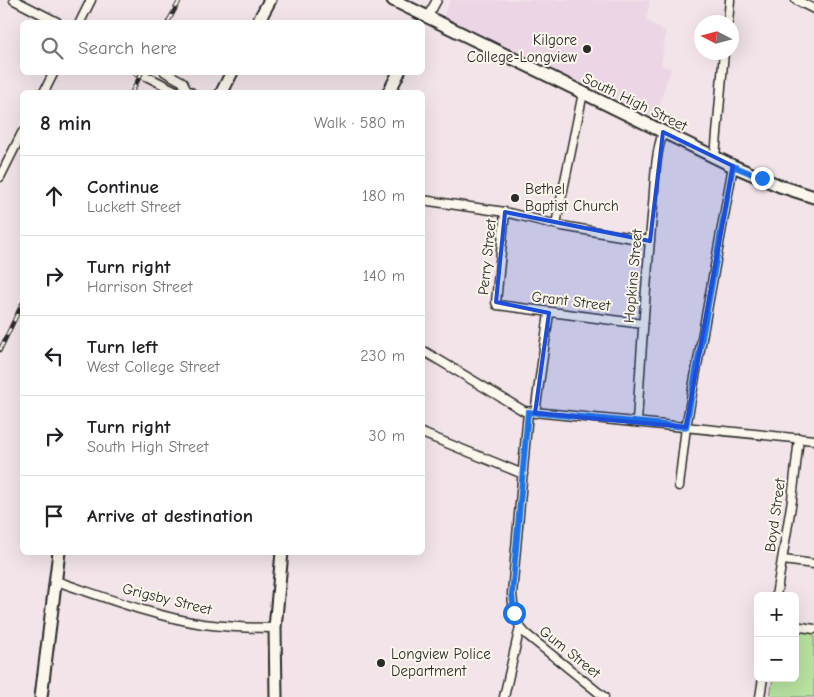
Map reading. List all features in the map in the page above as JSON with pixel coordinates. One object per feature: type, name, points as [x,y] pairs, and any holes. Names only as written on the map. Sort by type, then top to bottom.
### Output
[{"type":"main road","points":[[259,20],[270,0]]},
{"type":"main road","name":"South High Street","points":[[393,0],[422,20]]},
{"type":"main road","name":"South High Street","points":[[425,22],[583,93],[733,166],[775,184],[814,197]]},
{"type":"main road","points":[[223,90],[230,75]]},
{"type":"main road","points":[[391,90],[398,75]]},
{"type":"main road","points":[[41,697],[60,555]]},
{"type":"main road","points":[[276,697],[276,628],[282,555]]},
{"type":"street","points":[[14,0],[53,20]]},
{"type":"street","points":[[81,20],[91,0]]},
{"type":"street","points":[[425,22],[436,0]]},
{"type":"street","points":[[729,15],[730,0]]},
{"type":"street","points":[[796,0],[814,9]]},
{"type":"street","points":[[715,157],[723,60]]},
{"type":"street","points":[[45,90],[52,75]]},
{"type":"street","points":[[144,75],[174,90]]},
{"type":"street","points":[[171,75],[184,82],[188,90]]},
{"type":"street","points":[[556,224],[583,93]]},
{"type":"street","name":"Hopkins Street","points":[[637,422],[650,241],[659,143],[663,132]]},
{"type":"street","points":[[0,177],[20,137]]},
{"type":"street","points":[[679,486],[686,427],[733,166]]},
{"type":"street","points":[[425,200],[505,212],[556,224],[650,241]]},
{"type":"street","name":"Perry Street","points":[[497,304],[505,212]]},
{"type":"street","name":"Grant Street","points":[[497,304],[549,313],[643,324]]},
{"type":"street","points":[[504,697],[520,627],[515,618],[512,599],[523,474],[531,412],[549,313]]},
{"type":"street","points":[[425,352],[515,406],[531,412],[814,440]]},
{"type":"street","points":[[425,434],[523,474]]},
{"type":"street","name":"Boyd Street","points":[[777,592],[783,560],[799,438]]},
{"type":"street","points":[[783,560],[814,564]]},
{"type":"street","name":"Grigsby Street","points":[[56,581],[146,611],[195,622],[237,627],[276,628]]},
{"type":"street","name":"Gum Street","points":[[520,627],[604,697]]},
{"type":"street","points":[[799,627],[814,629]]},
{"type":"street","points":[[760,697],[762,682]]},
{"type":"highlighted area","points":[[663,132],[733,166],[686,427],[535,413],[549,313],[496,302],[505,212],[650,241]]},
{"type":"shaded area","name":"Kilgore College-Longview","points":[[451,0],[650,0],[646,20],[666,32],[661,65],[671,68],[655,119],[443,16]]},
{"type":"green space","points":[[799,630],[814,632],[814,697],[770,697],[772,682],[799,682]]},
{"type":"railway","points":[[169,20],[180,0]]},
{"type":"railway","points":[[133,90],[140,75]]},
{"type":"railway","points":[[0,350],[20,308]]},
{"type":"place","name":"Kilgore College-Longview","points":[[587,49]]},
{"type":"place","name":"Bethel Baptist Church","points":[[515,198]]},
{"type":"place","name":"Longview Police Department","points":[[381,663]]},
{"type":"route","points":[[514,613],[512,594],[528,412],[686,427],[733,166],[762,178]]}]
